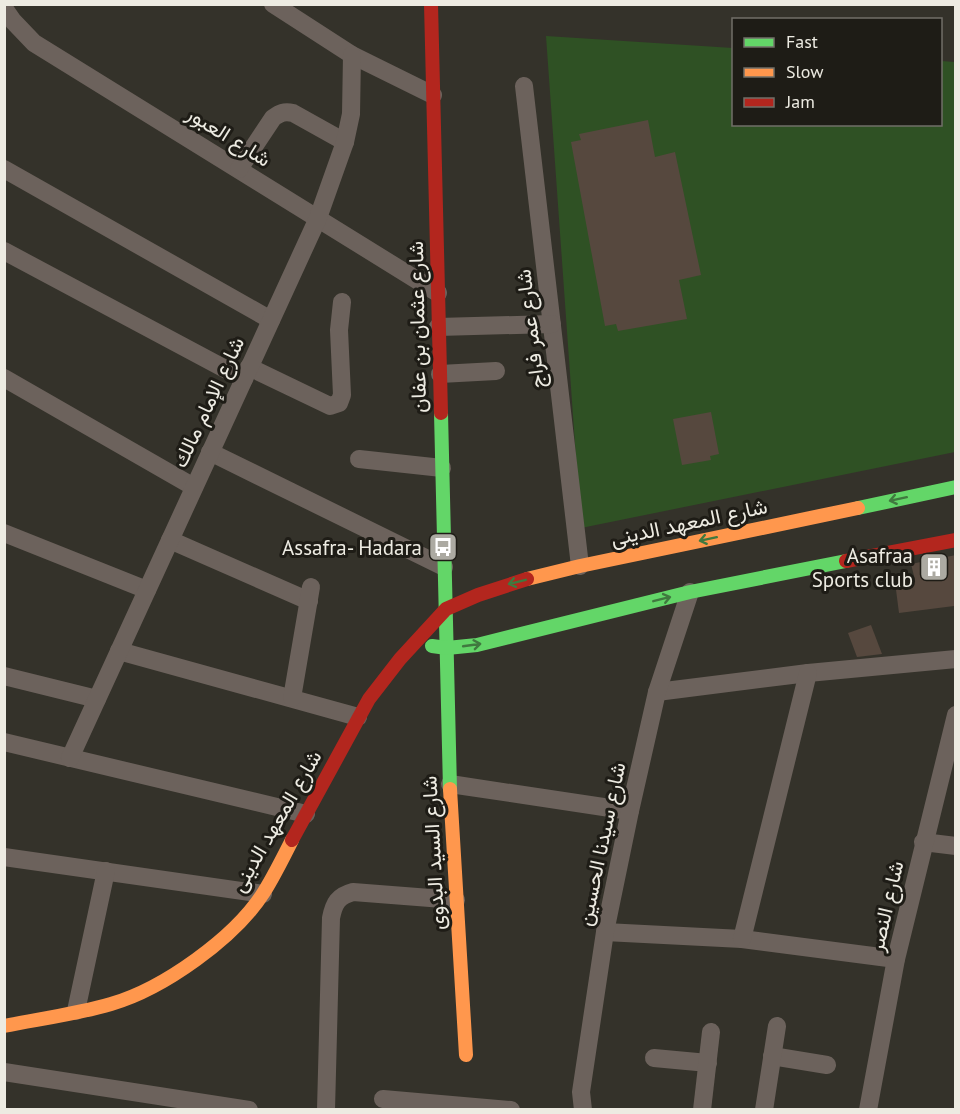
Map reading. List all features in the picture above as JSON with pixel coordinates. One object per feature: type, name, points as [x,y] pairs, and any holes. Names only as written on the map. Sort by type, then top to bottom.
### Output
[{"type":"street","points":[[273,4],[352,55],[433,94]]},
{"type":"street","name":"شارع عثمان بن عفان","points":[[431,4],[447,648]]},
{"type":"street","name":"شارع العبور","points":[[4,8],[34,43],[438,293]]},
{"type":"street","name":"شارع الإمام مالك","points":[[70,758],[318,218],[345,142],[351,114],[352,55]]},
{"type":"street","name":"شارع عمر فراج","points":[[524,86],[580,566]]},
{"type":"street","points":[[239,169],[273,118],[285,111],[293,112],[345,142]]},
{"type":"street","points":[[4,169],[271,320]]},
{"type":"street","points":[[4,251],[247,373],[330,406],[339,403],[342,395],[339,330],[342,302]]},
{"type":"street","points":[[438,327],[552,324]]},
{"type":"street","points":[[440,374],[496,371]]},
{"type":"street","points":[[4,378],[194,487]]},
{"type":"street","points":[[210,452],[444,567]]},
{"type":"street","points":[[359,459],[442,468]]},
{"type":"street","name":"شارع المعهد الدينى","points":[[4,1026],[112,1004],[156,986],[196,960],[232,930],[263,894],[358,717],[383,679],[446,609],[509,585],[580,566],[956,487]]},
{"type":"street","points":[[4,533],[147,590]]},
{"type":"street","points":[[170,540],[310,594],[292,698]]},
{"type":"street","points":[[414,643],[447,648],[477,645],[690,592],[956,540]]},
{"type":"street","name":"شارع سيدنا الحسين","points":[[583,1110],[581,1092],[605,932],[657,692],[690,592]]},
{"type":"street","name":"شارع السيد البدوى","points":[[447,648],[450,784],[466,1055]]},
{"type":"street","points":[[119,651],[358,717]]},
{"type":"street","points":[[657,692],[808,673],[956,659]]},
{"type":"street","points":[[742,939],[808,673]]},
{"type":"street","points":[[4,676],[97,699]]},
{"type":"street","name":"شارع النصر","points":[[868,1110],[896,959],[956,715]]},
{"type":"street","points":[[4,742],[306,814]]},
{"type":"street","points":[[450,784],[630,811]]},
{"type":"street","points":[[923,842],[956,846]]},
{"type":"street","points":[[4,857],[263,894]]},
{"type":"street","points":[[75,1011],[106,872]]},
{"type":"street","points":[[326,1110],[333,905],[341,896],[353,892],[456,900]]},
{"type":"street","points":[[605,932],[742,939],[896,959]]},
{"type":"street","points":[[764,1110],[777,1026]]},
{"type":"street","points":[[702,1110],[711,1032]]},
{"type":"street","points":[[772,1056],[827,1065]]},
{"type":"street","points":[[654,1058],[708,1063]]},
{"type":"street","points":[[4,1072],[249,1110]]},
{"type":"street","points":[[382,1099],[408,1105],[511,1110]]},
{"type":"green space","points":[[546,36],[732,48],[732,126],[942,126],[942,61],[955,62],[955,452],[581,528]]},
{"type":"building","points":[[648,120],[655,157],[675,152],[701,275],[679,280],[687,319],[618,331],[616,324],[605,326],[571,142],[581,140],[579,134]]},
{"type":"building","points":[[711,412],[719,454],[710,456],[711,460],[682,465],[673,419]]},
{"type":"building","points":[[956,555],[954,606],[899,613],[895,582],[915,580],[911,564]]},
{"type":"building","points":[[871,625],[882,654],[857,657],[848,633]]},
{"type":"traffic: fast","points":[[441,413],[450,789]]},
{"type":"traffic: fast","points":[[858,508],[956,487]]},
{"type":"traffic: fast","points":[[432,646],[447,648],[477,645],[690,592],[846,561]]},
{"type":"traffic: slow","points":[[527,579],[858,508]]},
{"type":"traffic: slow","points":[[450,789],[466,1055]]},
{"type":"traffic: slow","points":[[4,1026],[111,1004],[153,987],[175,974],[217,944],[251,909],[268,886],[292,840]]},
{"type":"traffic: jam","points":[[431,4],[441,413]]},
{"type":"traffic: jam","points":[[846,561],[956,540]]},
{"type":"traffic: jam","points":[[292,840],[369,699],[400,659],[446,609],[478,595],[527,579]]},
{"type":"place","name":"Assafra- Hadara","points":[[443,547]]},
{"type":"place","name":"Asafraa Sports club","points":[[934,567]]}]
